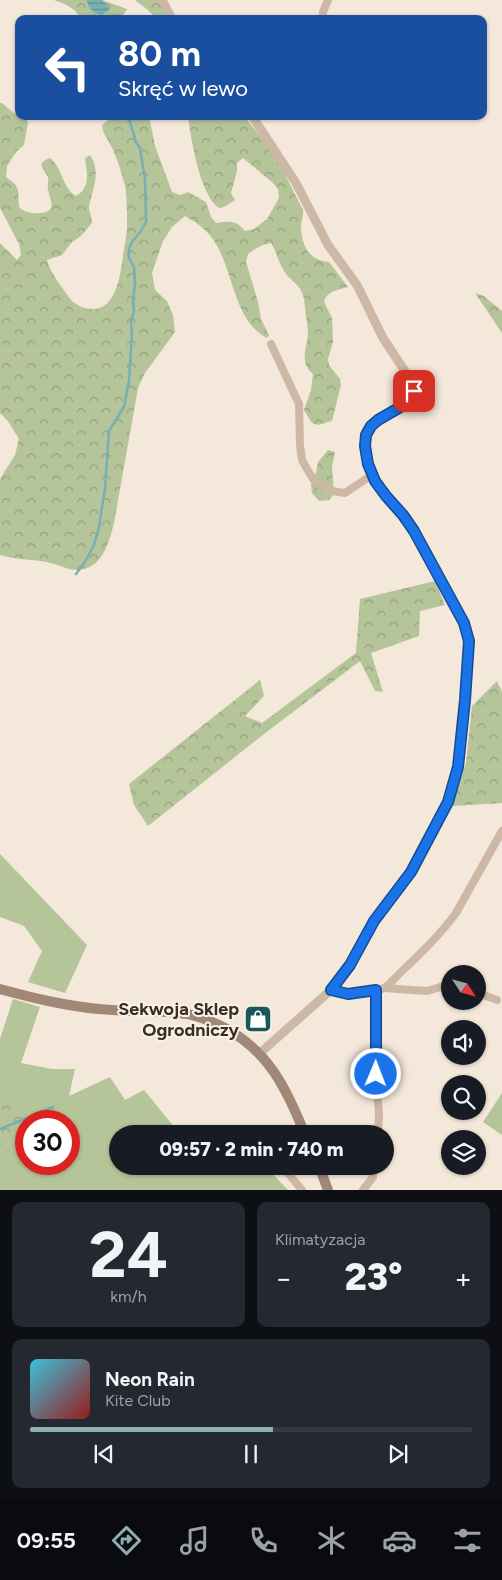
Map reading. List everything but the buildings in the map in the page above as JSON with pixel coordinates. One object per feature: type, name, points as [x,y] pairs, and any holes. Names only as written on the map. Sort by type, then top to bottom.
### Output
[{"type":"main road","points":[[0,989],[34,999],[86,1008],[177,1012],[195,1015],[236,1034],[260,1053],[278,1076],[302,1125]]},
{"type":"main road","points":[[322,1175],[328,1190]]},
{"type":"street","points":[[162,0],[170,15]]},
{"type":"street","points":[[323,15],[328,0]]},
{"type":"street","points":[[255,120],[296,183],[328,245],[358,285],[382,338],[412,382],[414,395],[409,402],[378,420],[368,430],[365,446],[372,475],[414,531],[464,623],[469,641],[458,767],[448,802],[411,872],[374,921],[350,965],[331,990],[260,1053]]},
{"type":"street","points":[[271,344],[299,404],[302,460],[313,479],[332,491],[345,493],[372,475]]},
{"type":"street","points":[[384,988],[429,945],[452,918],[502,831]]},
{"type":"street","points":[[331,990],[348,994],[384,988],[426,991],[441,987]]},
{"type":"street","points":[[376,990],[376,1074],[378,1125]]},
{"type":"street","points":[[486,996],[497,1000]]},
{"type":"street","points":[[290,1175],[302,1190]]},
{"type":"street","points":[[363,1190],[373,1175]]},
{"type":"green space","points":[[54,0],[102,0],[127,9],[123,15],[79,15],[66,5]]},
{"type":"green space","points":[[135,0],[161,0],[167,15],[152,15]]},
{"type":"green space","points":[[0,103],[2,103],[15,114],[15,120],[27,120],[28,123],[24,145],[16,152],[7,166],[6,177],[15,184],[18,190],[19,207],[23,210],[31,213],[40,213],[46,212],[51,207],[48,177],[41,164],[45,160],[50,158],[54,162],[68,188],[76,196],[84,189],[87,180],[85,158],[90,155],[94,161],[96,174],[89,207],[92,223],[81,236],[72,242],[62,255],[47,260],[53,274],[73,302],[87,309],[102,307],[109,302],[114,294],[122,266],[127,212],[125,185],[102,125],[108,120],[150,120],[155,146],[172,192],[180,195],[188,192],[206,202],[211,217],[216,223],[232,222],[239,225],[245,231],[254,229],[267,219],[279,198],[278,189],[243,158],[237,163],[237,171],[231,193],[235,200],[219,208],[212,202],[202,180],[194,152],[189,120],[247,120],[275,155],[303,210],[301,229],[303,242],[308,252],[316,259],[329,262],[348,287],[330,293],[324,302],[332,318],[333,342],[328,359],[329,365],[340,379],[341,385],[332,421],[318,425],[312,423],[304,410],[311,390],[313,374],[308,369],[305,359],[308,331],[304,299],[301,290],[282,268],[271,243],[263,245],[248,254],[246,262],[261,319],[269,335],[267,338],[255,330],[247,319],[240,306],[225,263],[212,238],[200,226],[185,216],[172,227],[163,241],[152,273],[155,290],[167,301],[173,315],[175,332],[145,373],[138,388],[114,523],[107,547],[92,565],[85,569],[76,570],[40,561],[0,555],[0,479],[15,455],[19,439],[8,421],[0,413],[0,243],[17,260],[21,255],[19,244],[0,208]]},
{"type":"green space","points":[[475,293],[484,296],[502,311],[502,333]]},
{"type":"green space","points":[[328,450],[335,452],[332,467],[334,494],[329,500],[319,501],[312,493],[311,484],[318,462]]},
{"type":"green space","points":[[435,581],[445,605],[420,611],[419,636],[371,653],[383,692],[375,691],[360,661],[148,826],[134,805],[129,784],[260,680],[264,696],[245,716],[262,723],[356,653],[360,599]]},
{"type":"green space","points":[[497,681],[502,692],[502,803],[452,806],[466,763],[472,706]]},
{"type":"green space","points":[[0,854],[87,945],[65,993],[28,982],[42,951],[24,926],[0,917]]},
{"type":"green space","points":[[13,999],[40,1007],[21,1063],[52,1069],[75,1069],[69,1096],[110,1077],[125,1100],[144,1090],[173,1125],[109,1125],[109,1175],[274,1175],[288,1190],[0,1190],[0,1152],[15,1139],[15,1175],[80,1175],[80,1110],[24,1110],[0,1100],[0,1039]]},
{"type":"green space","points":[[502,1093],[502,1135],[483,1122]]},
{"type":"green space","points":[[0,1100],[24,1110],[15,1110],[15,1139],[0,1152]]},
{"type":"water","points":[[87,0],[102,0],[110,9],[102,15],[99,14],[90,8]]},
{"type":"waterway","points":[[76,574],[94,545],[99,527],[105,488],[109,431],[124,407],[129,381],[131,321],[134,311],[135,284],[134,267],[129,258],[129,249],[146,222],[145,179],[140,148],[136,142],[129,120]]},
{"type":"waterway","points":[[0,1129],[53,1107]]},
{"type":"place","name":"Sekwoja Sklep Ogrodniczy","points":[[258,1019]]},
{"type":"route","points":[[376,1074],[376,990],[348,994],[331,990],[350,965],[374,921],[411,872],[448,802],[458,767],[469,641],[464,623],[426,550],[409,522],[379,488],[366,457],[365,446],[368,430],[378,420],[409,402],[414,395],[414,391]]}]
